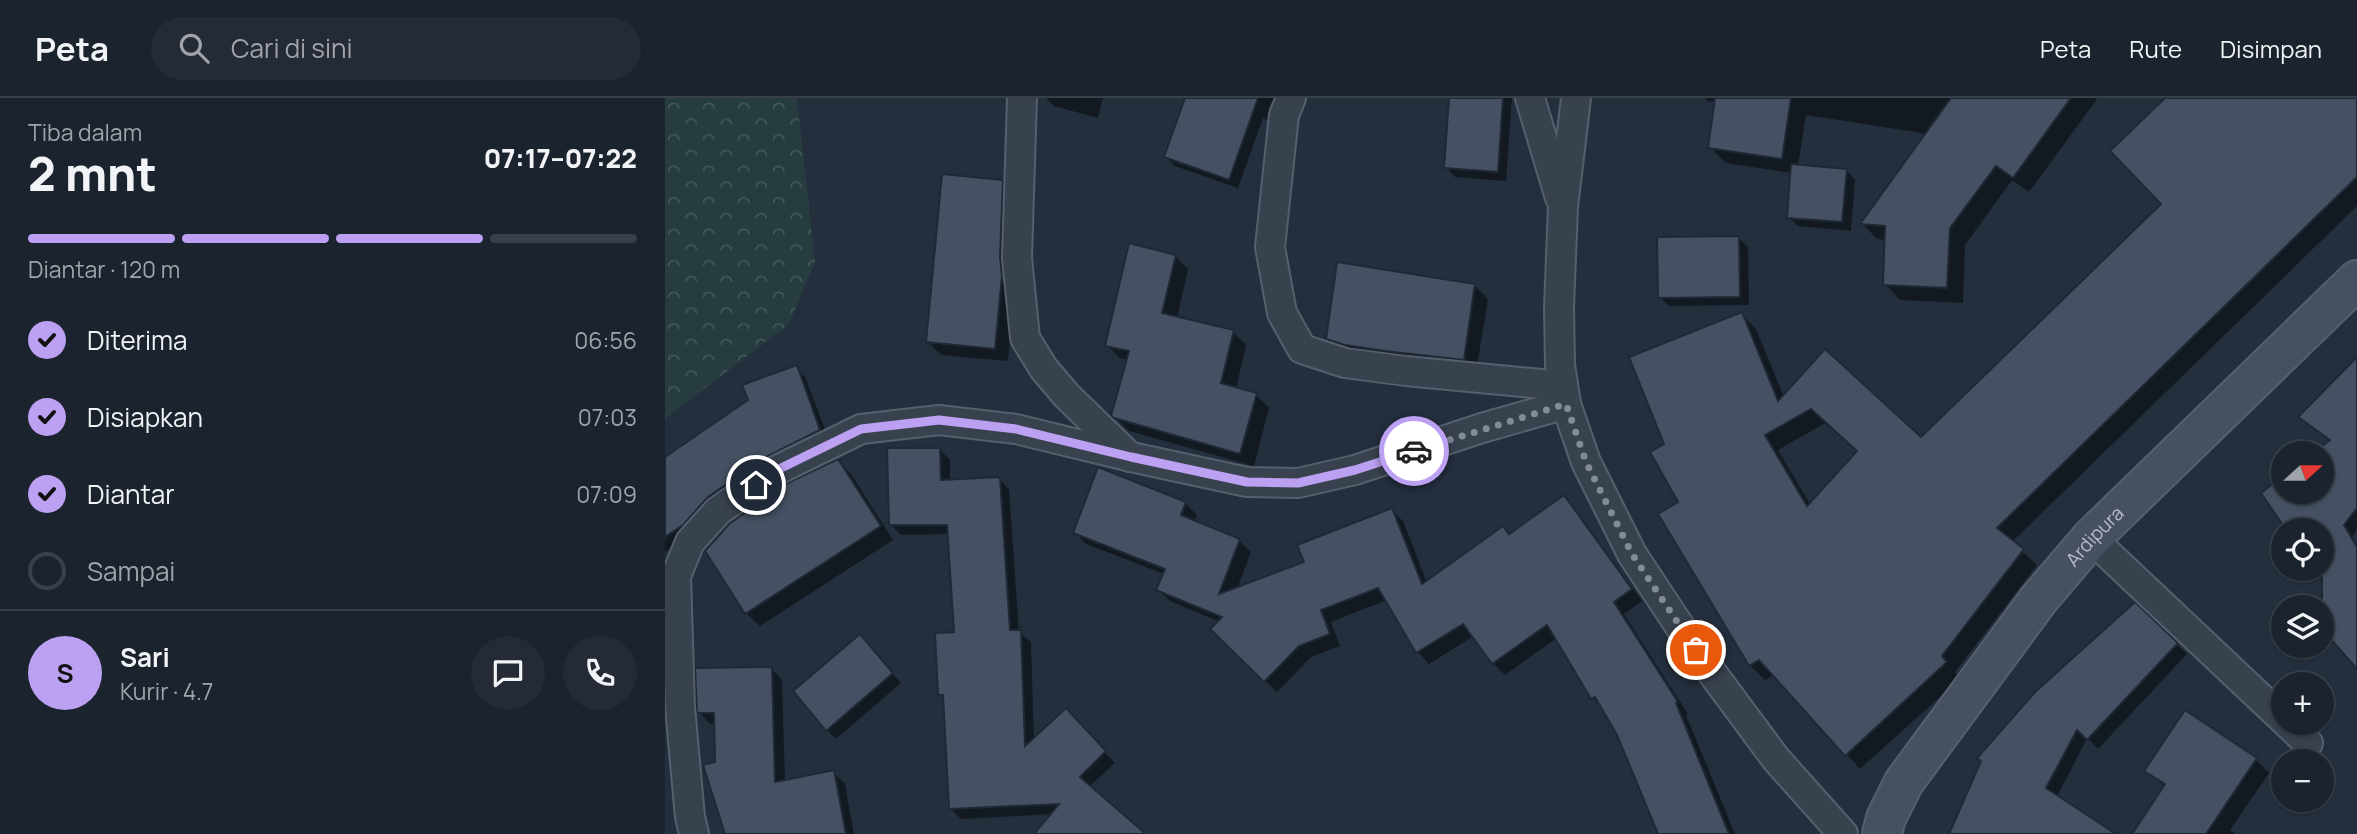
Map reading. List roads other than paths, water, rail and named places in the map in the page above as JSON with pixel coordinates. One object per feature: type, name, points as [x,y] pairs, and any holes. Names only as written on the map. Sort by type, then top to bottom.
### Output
[{"type":"street","points":[[1022,98],[1017,258],[1025,338],[1044,369],[1067,396],[1131,457]]},
{"type":"street","points":[[1291,98],[1284,115],[1270,247],[1282,313],[1302,349],[1345,363],[1565,395]]},
{"type":"street","points":[[1530,98],[1563,207]]},
{"type":"street","points":[[1576,98],[1563,207],[1559,307],[1560,365],[1565,395],[1586,462],[1632,554],[1696,650],[1776,759],[1843,834]]},
{"type":"street","name":"Ardipura","points":[[1882,834],[1885,818],[1904,782],[2039,599],[2091,538],[2357,280]]},
{"type":"street","points":[[694,834],[690,817],[680,706],[671,578],[690,542],[718,511],[775,471],[861,429],[939,420],[1016,429],[1247,482],[1298,483],[1355,470],[1482,428],[1565,395]]},
{"type":"street","points":[[2091,538],[2271,708]]},
{"type":"street","points":[[2300,735],[2308,743]]}]
